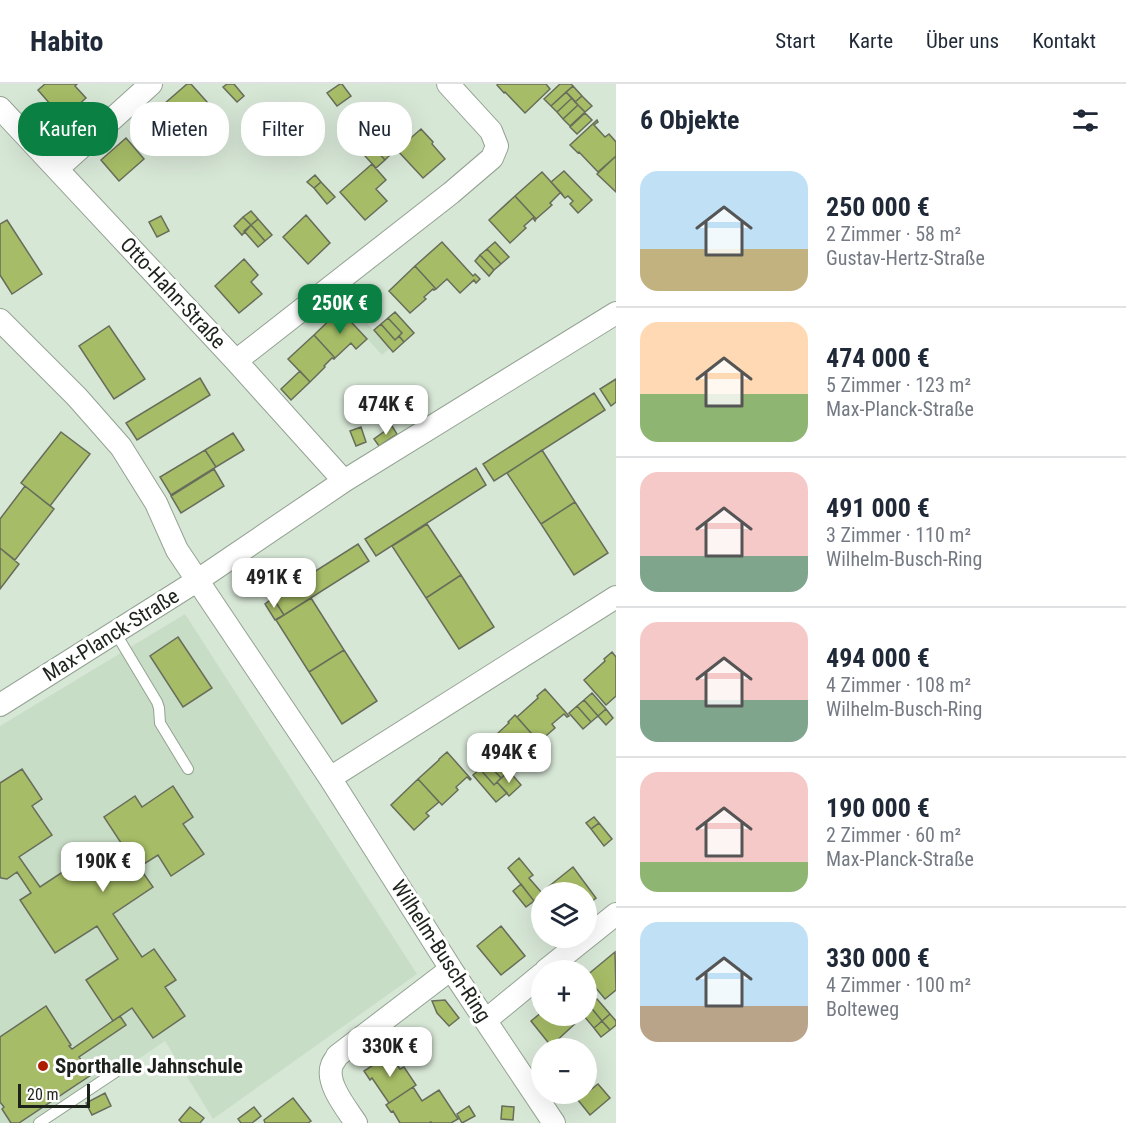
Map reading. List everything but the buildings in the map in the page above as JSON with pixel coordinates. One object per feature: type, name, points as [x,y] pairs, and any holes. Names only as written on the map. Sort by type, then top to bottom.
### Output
[{"type":"street","points":[[57,169],[151,84]]},
{"type":"street","points":[[236,361],[452,193],[492,158],[498,146],[491,130],[448,84]]},
{"type":"street","name":"Otto-Hahn-Straße","points":[[0,108],[236,361],[344,481]]},
{"type":"street","name":"Max-Planck-Straße","points":[[0,705],[198,580],[344,481],[616,313]]},
{"type":"street","name":"Wilhelm-Busch-Ring","points":[[0,320],[77,397],[121,447],[156,503],[177,550],[330,778],[451,969],[554,1123]]},
{"type":"street","points":[[330,778],[616,597]]},
{"type":"street","points":[[558,960],[616,914]]},
{"type":"street","points":[[356,1123],[336,1093],[331,1076],[332,1065],[337,1056],[451,969]]},
{"type":"street","points":[[486,1020],[531,983]]},
{"type":"lane","points":[[115,632],[157,702],[160,723],[188,769]]},
{"type":"lane","points":[[39,1123],[117,1071]]},
{"type":"shaded area","points":[[356,311],[390,348],[382,355],[348,318]]},
{"type":"shaded area","points":[[185,614],[417,974],[213,1119],[165,1041],[44,1123],[0,1123],[0,726]]},
{"type":"place","name":"Sporthalle Jahnschule","points":[[43,1066]]}]
